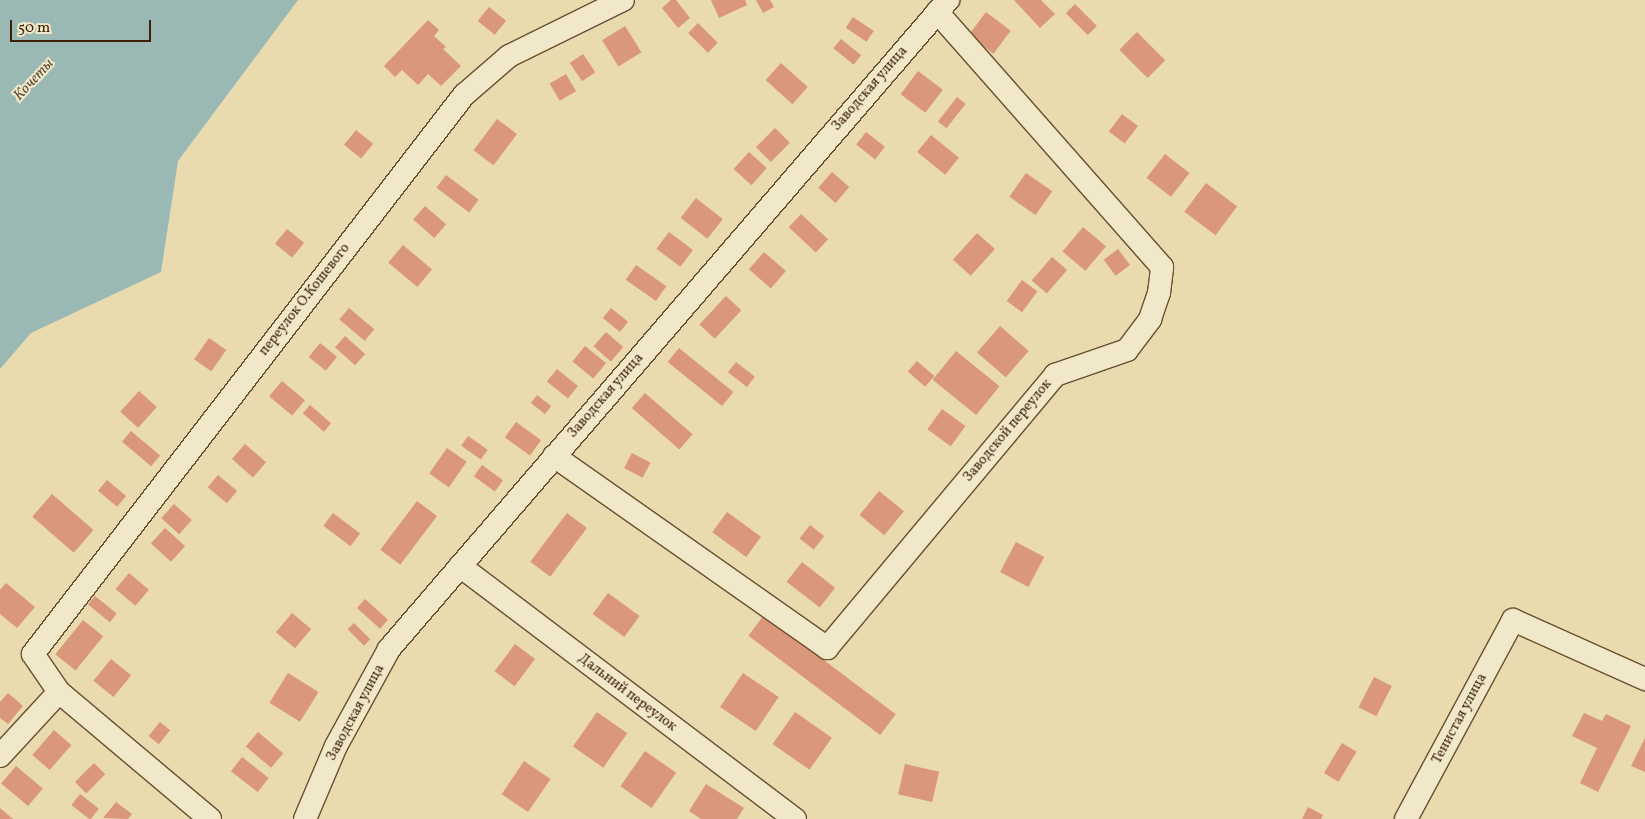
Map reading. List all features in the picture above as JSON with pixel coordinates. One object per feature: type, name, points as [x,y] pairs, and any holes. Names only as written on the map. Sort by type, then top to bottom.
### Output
[{"type":"street","name":"переулок О.Кошевого","points":[[59,692],[33,654],[464,94],[509,56],[623,0]]},
{"type":"street","name":"Заводская улица","points":[[305,819],[336,746],[389,649],[942,6]]},
{"type":"street","name":"Заводской переулок","points":[[554,456],[828,648],[1055,375],[1126,350],[1150,319],[1159,293],[1162,267],[942,6]]},
{"type":"street","name":"Дальний переулок","points":[[460,566],[794,819]]},
{"type":"street","name":"Тенистая улица","points":[[1406,819],[1513,620],[1645,679]]},
{"type":"street","points":[[0,756],[59,692],[210,819]]},
{"type":"water","name":"Кочеты","points":[[0,0],[298,0],[178,161],[161,272],[31,333],[0,369]]},
{"type":"building","points":[[671,0],[676,0],[690,18],[678,28],[662,8]]},
{"type":"building","points":[[711,0],[745,0],[747,5],[719,18]]},
{"type":"building","points":[[756,0],[770,0],[774,7],[763,13]]},
{"type":"building","points":[[1014,0],[1041,0],[1055,14],[1040,28]]},
{"type":"building","points":[[1075,4],[1097,26],[1088,35],[1066,13]]},
{"type":"building","points":[[489,7],[506,21],[495,35],[478,21]]},
{"type":"building","points":[[986,12],[1011,31],[993,54],[969,35]]},
{"type":"building","points":[[853,17],[874,31],[866,42],[846,28]]},
{"type":"building","points":[[428,20],[439,30],[434,36],[446,47],[443,49],[461,66],[441,86],[428,74],[418,85],[402,70],[395,77],[384,66]]},
{"type":"building","points":[[698,23],[718,43],[708,53],[688,33]]},
{"type":"building","points":[[625,26],[641,52],[619,67],[602,40]]},
{"type":"building","points":[[1137,32],[1165,60],[1148,78],[1119,50]]},
{"type":"building","points":[[841,39],[861,55],[854,65],[833,48]]},
{"type":"building","points":[[583,54],[595,72],[582,81],[570,63]]},
{"type":"building","points":[[781,63],[808,87],[792,104],[766,80]]},
{"type":"building","points":[[918,71],[943,90],[925,113],[901,94]]},
{"type":"building","points":[[566,74],[576,91],[560,101],[550,84]]},
{"type":"building","points":[[957,97],[966,104],[947,128],[938,121]]},
{"type":"building","points":[[1122,114],[1138,126],[1125,144],[1109,132]]},
{"type":"building","points":[[497,119],[517,134],[493,165],[474,150]]},
{"type":"building","points":[[775,128],[790,143],[771,162],[756,147]]},
{"type":"building","points":[[356,130],[373,144],[361,159],[344,145]]},
{"type":"building","points":[[866,132],[885,147],[875,159],[856,145]]},
{"type":"building","points":[[931,135],[959,158],[945,175],[917,152]]},
{"type":"building","points":[[749,152],[767,168],[751,185],[734,169]]},
{"type":"building","points":[[1165,154],[1189,173],[1171,197],[1147,178]]},
{"type":"building","points":[[832,172],[849,187],[836,203],[818,188]]},
{"type":"building","points":[[1026,173],[1052,191],[1036,215],[1009,197]]},
{"type":"building","points":[[446,175],[479,200],[469,212],[436,188]]},
{"type":"building","points":[[1206,183],[1237,206],[1215,235],[1184,212]]},
{"type":"building","points":[[696,198],[723,219],[707,239],[681,218]]},
{"type":"building","points":[[425,206],[446,224],[434,238],[413,220]]},
{"type":"building","points":[[801,214],[828,239],[816,252],[789,227]]},
{"type":"building","points":[[1083,227],[1106,246],[1085,271],[1062,252]]},
{"type":"building","points":[[287,229],[304,243],[292,258],[275,244]]},
{"type":"building","points":[[669,232],[693,250],[680,267],[656,249]]},
{"type":"building","points":[[977,233],[995,249],[971,276],[953,260]]},
{"type":"building","points":[[403,245],[432,269],[417,287],[388,263]]},
{"type":"building","points":[[1118,249],[1130,265],[1116,276],[1104,260]]},
{"type":"building","points":[[764,252],[786,271],[771,288],[749,269]]},
{"type":"building","points":[[1052,257],[1067,270],[1047,294],[1032,280]]},
{"type":"building","points":[[636,265],[666,286],[656,301],[626,280]]},
{"type":"building","points":[[1022,280],[1037,291],[1022,312],[1007,301]]},
{"type":"building","points":[[726,296],[741,310],[715,339],[699,325]]},
{"type":"building","points":[[349,308],[374,329],[365,341],[339,319]]},
{"type":"building","points":[[611,308],[628,322],[620,332],[603,318]]},
{"type":"building","points":[[1000,326],[1029,351],[1006,377],[977,352]]},
{"type":"building","points":[[606,332],[623,347],[611,361],[594,346]]},
{"type":"building","points":[[345,336],[365,354],[355,365],[335,347]]},
{"type":"building","points":[[209,338],[226,350],[211,371],[194,359]]},
{"type":"building","points":[[320,343],[337,357],[326,371],[309,357]]},
{"type":"building","points":[[585,346],[606,363],[593,379],[572,362]]},
{"type":"building","points":[[679,348],[733,392],[722,406],[668,362]]},
{"type":"building","points":[[956,351],[1000,386],[976,415],[933,380]]},
{"type":"building","points":[[917,361],[934,376],[925,387],[908,372]]},
{"type":"building","points":[[736,362],[755,377],[747,387],[728,372]]},
{"type":"building","points":[[557,369],[578,386],[568,398],[547,381]]},
{"type":"building","points":[[282,381],[305,400],[292,416],[269,396]]},
{"type":"building","points":[[139,391],[157,407],[138,428],[120,412]]},
{"type":"building","points":[[645,393],[693,434],[679,449],[632,408]]},
{"type":"building","points":[[537,395],[551,406],[545,414],[531,403]]},
{"type":"building","points":[[310,405],[331,423],[324,432],[303,413]]},
{"type":"building","points":[[942,409],[965,426],[951,446],[927,429]]},
{"type":"building","points":[[516,422],[541,440],[530,456],[505,437]]},
{"type":"building","points":[[131,431],[160,455],[151,466],[122,442]]},
{"type":"building","points":[[468,436],[488,450],[481,460],[461,446]]},
{"type":"building","points":[[245,444],[266,462],[253,477],[232,459]]},
{"type":"building","points":[[447,448],[467,462],[449,487],[429,473]]},
{"type":"building","points":[[632,453],[651,463],[643,478],[624,468]]},
{"type":"building","points":[[482,465],[503,480],[495,492],[474,476]]},
{"type":"building","points":[[218,475],[237,491],[227,503],[208,487]]},
{"type":"building","points":[[107,480],[126,496],[117,507],[98,491]]},
{"type":"building","points":[[879,491],[904,511],[884,535],[859,515]]},
{"type":"building","points":[[52,494],[94,530],[74,553],[32,517]]},
{"type":"building","points":[[417,501],[437,516],[400,565],[380,550]]},
{"type":"building","points":[[174,504],[192,520],[179,534],[161,518]]},
{"type":"building","points":[[727,512],[761,537],[746,557],[712,532]]},
{"type":"building","points":[[333,513],[360,533],[351,546],[323,526]]},
{"type":"building","points":[[567,513],[587,528],[550,577],[530,562]]},
{"type":"building","points":[[810,525],[824,536],[814,549],[800,538]]},
{"type":"building","points":[[165,528],[185,546],[171,562],[151,544]]},
{"type":"building","points":[[1016,542],[1044,557],[1028,587],[1000,572]]},
{"type":"building","points":[[802,562],[835,588],[820,608],[787,582]]},
{"type":"building","points":[[129,573],[149,590],[135,606],[116,589]]},
{"type":"building","points":[[6,583],[35,607],[17,628],[0,614],[0,590]]},
{"type":"building","points":[[608,593],[640,616],[624,637],[593,614]]},
{"type":"building","points":[[95,596],[117,614],[110,622],[88,605]]},
{"type":"building","points":[[365,599],[388,620],[380,629],[357,608]]},
{"type":"building","points":[[292,613],[311,629],[295,648],[276,632]]},
{"type":"building","points":[[764,615],[896,714],[880,735],[748,636]]},
{"type":"building","points":[[83,620],[103,636],[76,671],[55,654]]},
{"type":"building","points":[[354,623],[370,639],[364,646],[348,629]]},
{"type":"building","points":[[515,644],[535,659],[515,686],[495,671]]},
{"type":"building","points":[[111,659],[131,675],[114,697],[93,681]]},
{"type":"building","points":[[288,673],[319,692],[300,722],[269,703]]},
{"type":"building","points":[[743,673],[779,697],[756,731],[720,707]]},
{"type":"building","points":[[1374,677],[1392,686],[1376,716],[1359,707]]},
{"type":"building","points":[[8,693],[23,706],[8,724],[0,718],[0,702]]},
{"type":"building","points":[[597,712],[627,733],[603,768],[573,746]]},
{"type":"building","points":[[795,712],[832,738],[809,770],[773,744]]},
{"type":"building","points":[[1584,713],[1602,721],[1606,714],[1631,726],[1598,792],[1580,783],[1597,748],[1572,736]]},
{"type":"building","points":[[160,722],[170,730],[159,744],[149,736]]},
{"type":"building","points":[[54,730],[71,745],[50,770],[32,755]]},
{"type":"building","points":[[258,732],[283,753],[271,768],[246,747]]},
{"type":"building","points":[[1645,738],[1645,772],[1631,766]]},
{"type":"building","points":[[1342,743],[1357,752],[1339,782],[1324,773]]},
{"type":"building","points":[[645,751],[676,773],[651,808],[620,786]]},
{"type":"building","points":[[242,757],[269,778],[258,792],[231,771]]},
{"type":"building","points":[[524,761],[551,779],[528,812],[502,794]]},
{"type":"building","points":[[94,763],[105,774],[86,793],[75,782]]},
{"type":"building","points":[[905,764],[939,772],[932,802],[898,794]]},
{"type":"building","points":[[16,766],[43,788],[28,806],[1,784]]},
{"type":"building","points":[[706,784],[744,808],[737,819],[701,819],[689,811]]},
{"type":"building","points":[[80,794],[99,809],[89,819],[71,805]]},
{"type":"building","points":[[116,802],[132,814],[128,819],[103,818]]},
{"type":"building","points":[[1308,807],[1323,815],[1321,819],[1302,819]]},
{"type":"building","points":[[0,808],[13,819],[0,819]]}]
